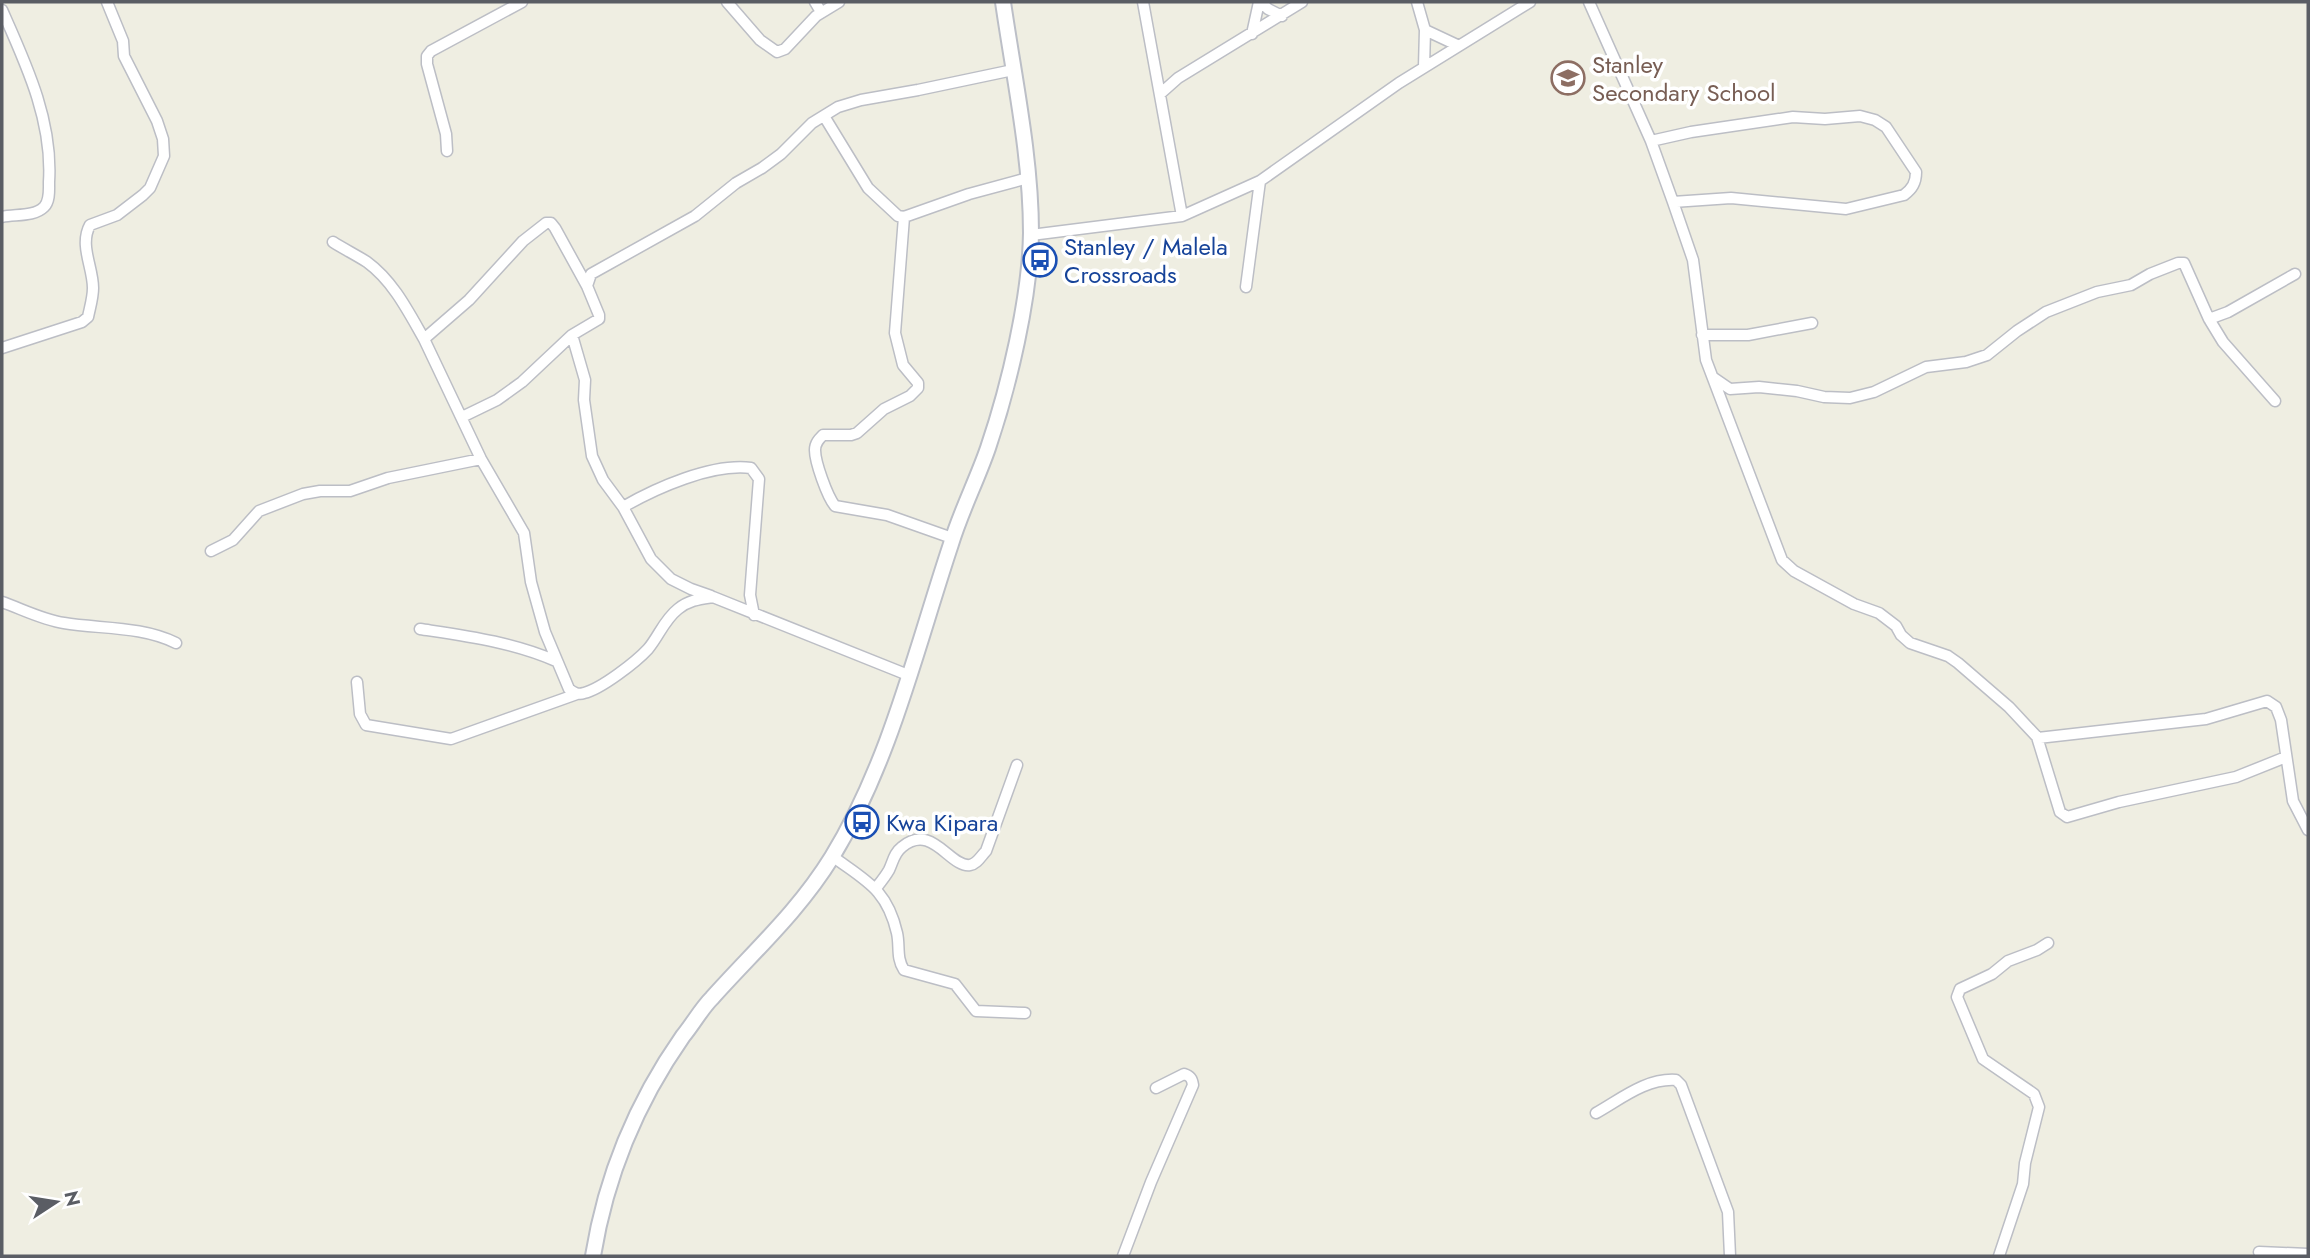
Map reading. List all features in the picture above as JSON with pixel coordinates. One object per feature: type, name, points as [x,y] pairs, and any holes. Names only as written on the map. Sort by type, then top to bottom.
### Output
[{"type":"main road","points":[[593,1256],[600,1215],[620,1151],[670,1055],[709,1001],[797,908],[832,856],[869,785],[952,538],[988,447],[1011,368],[1024,299],[1031,235],[1028,178],[1003,2]]},
{"type":"street","points":[[2,348],[82,322],[88,317],[93,285],[85,233],[90,225],[117,215],[143,195],[150,188],[164,156],[163,139],[157,121],[124,56],[122,41],[107,2]]},
{"type":"street","points":[[447,151],[446,134],[427,56],[431,51],[522,2]]},
{"type":"street","points":[[727,2],[761,40],[777,52],[785,49],[821,12],[839,2]]},
{"type":"street","points":[[815,2],[821,12]]},
{"type":"street","points":[[1143,2],[1182,216]]},
{"type":"street","points":[[1252,34],[1260,2],[1282,16]]},
{"type":"street","points":[[1160,94],[1178,78],[1302,2]]},
{"type":"street","points":[[1417,2],[1425,30],[1424,67]]},
{"type":"street","points":[[1031,235],[1182,216],[1260,181],[1457,45],[1530,2]]},
{"type":"street","points":[[1589,2],[1651,141],[1673,202],[1693,260],[1706,360],[1786,565],[1854,604],[1879,613],[1896,626],[1910,643],[1948,656],[2009,707],[2037,737],[2060,812],[2067,817],[2119,802],[2236,777],[2286,757]]},
{"type":"street","points":[[2,10],[25,62],[46,126],[50,167],[48,201],[45,206],[32,214],[2,217]]},
{"type":"street","points":[[1425,30],[1457,45]]},
{"type":"street","points":[[587,286],[591,274],[695,216],[736,183],[781,154],[796,136],[838,107],[1013,70]]},
{"type":"street","points":[[824,116],[868,188],[891,211],[904,217],[978,191],[1028,178]]},
{"type":"street","points":[[1651,141],[1691,132],[1793,117],[1825,119],[1860,116],[1875,120],[1886,127],[1916,172],[1916,180],[1911,190],[1904,195],[1846,209],[1731,198],[1673,202]]},
{"type":"street","points":[[1246,287],[1260,181]]},
{"type":"street","points":[[904,217],[895,333],[903,365],[918,383],[918,388],[910,396],[884,409],[857,433],[823,435],[816,444],[815,452],[831,502],[835,506],[887,515],[952,538]]},
{"type":"street","points":[[424,339],[469,300],[523,241],[546,223],[551,223],[587,286],[600,315],[572,335],[522,382],[497,400],[463,417]]},
{"type":"street","points":[[333,242],[383,276],[398,294],[424,339],[481,459],[524,533],[531,582],[556,662],[569,689],[577,694]]},
{"type":"street","points":[[1713,378],[1730,388],[1759,387],[1824,397],[1850,398],[1874,392],[1926,367],[1966,362],[1987,355],[2046,312],[2097,292],[2131,285],[2150,274],[2184,263],[2209,319],[2223,342],[2275,401]]},
{"type":"street","points":[[2209,319],[2228,312],[2295,274]]},
{"type":"street","points":[[1702,335],[1748,335],[1812,323]]},
{"type":"street","points":[[572,335],[585,380],[584,400],[592,456],[603,480],[623,507],[651,559],[671,579],[691,590],[908,675]]},
{"type":"street","points":[[211,551],[233,540],[260,511],[303,494],[349,491],[388,478],[481,459]]},
{"type":"street","points":[[623,507],[657,488],[678,481],[726,468],[751,468],[759,479],[750,595],[754,615]]},
{"type":"street","points":[[357,682],[360,714],[366,725],[451,739],[595,688],[640,657],[680,607],[694,599],[713,597]]},
{"type":"street","points":[[2,602],[59,623],[136,632],[166,638],[176,643]]},
{"type":"street","points":[[420,629],[484,639],[537,653],[556,662]]},
{"type":"street","points":[[2037,737],[2050,738],[2152,723],[2206,719],[2267,701],[2276,707],[2281,720],[2293,801],[2308,830]]},
{"type":"street","points":[[876,888],[890,869],[891,861],[900,848],[914,839],[922,839],[962,864],[968,866],[976,862],[989,843],[1017,765]]},
{"type":"street","points":[[832,856],[876,888],[884,898],[892,913],[899,945],[898,958],[904,970],[955,984],[976,1011],[1025,1013]]},
{"type":"street","points":[[1999,1256],[2023,1184],[2025,1163],[2039,1107],[2034,1094],[1983,1059],[1957,997],[1960,989],[1992,974],[2008,961],[2048,943]]},
{"type":"street","points":[[1123,1256],[1193,1081],[1190,1076],[1184,1074],[1156,1088]]},
{"type":"street","points":[[1596,1113],[1646,1084],[1665,1079],[1676,1080],[1681,1085],[1728,1213],[1730,1256]]},
{"type":"street","points":[[2259,1252],[2308,1254]]},
{"type":"place","name":"Stanley Secondary School","points":[[1568,78]]},
{"type":"place","name":"Stanley / Malela Crossroads","points":[[1040,260]]},
{"type":"place","name":"Kwa Kipara","points":[[862,822]]}]
